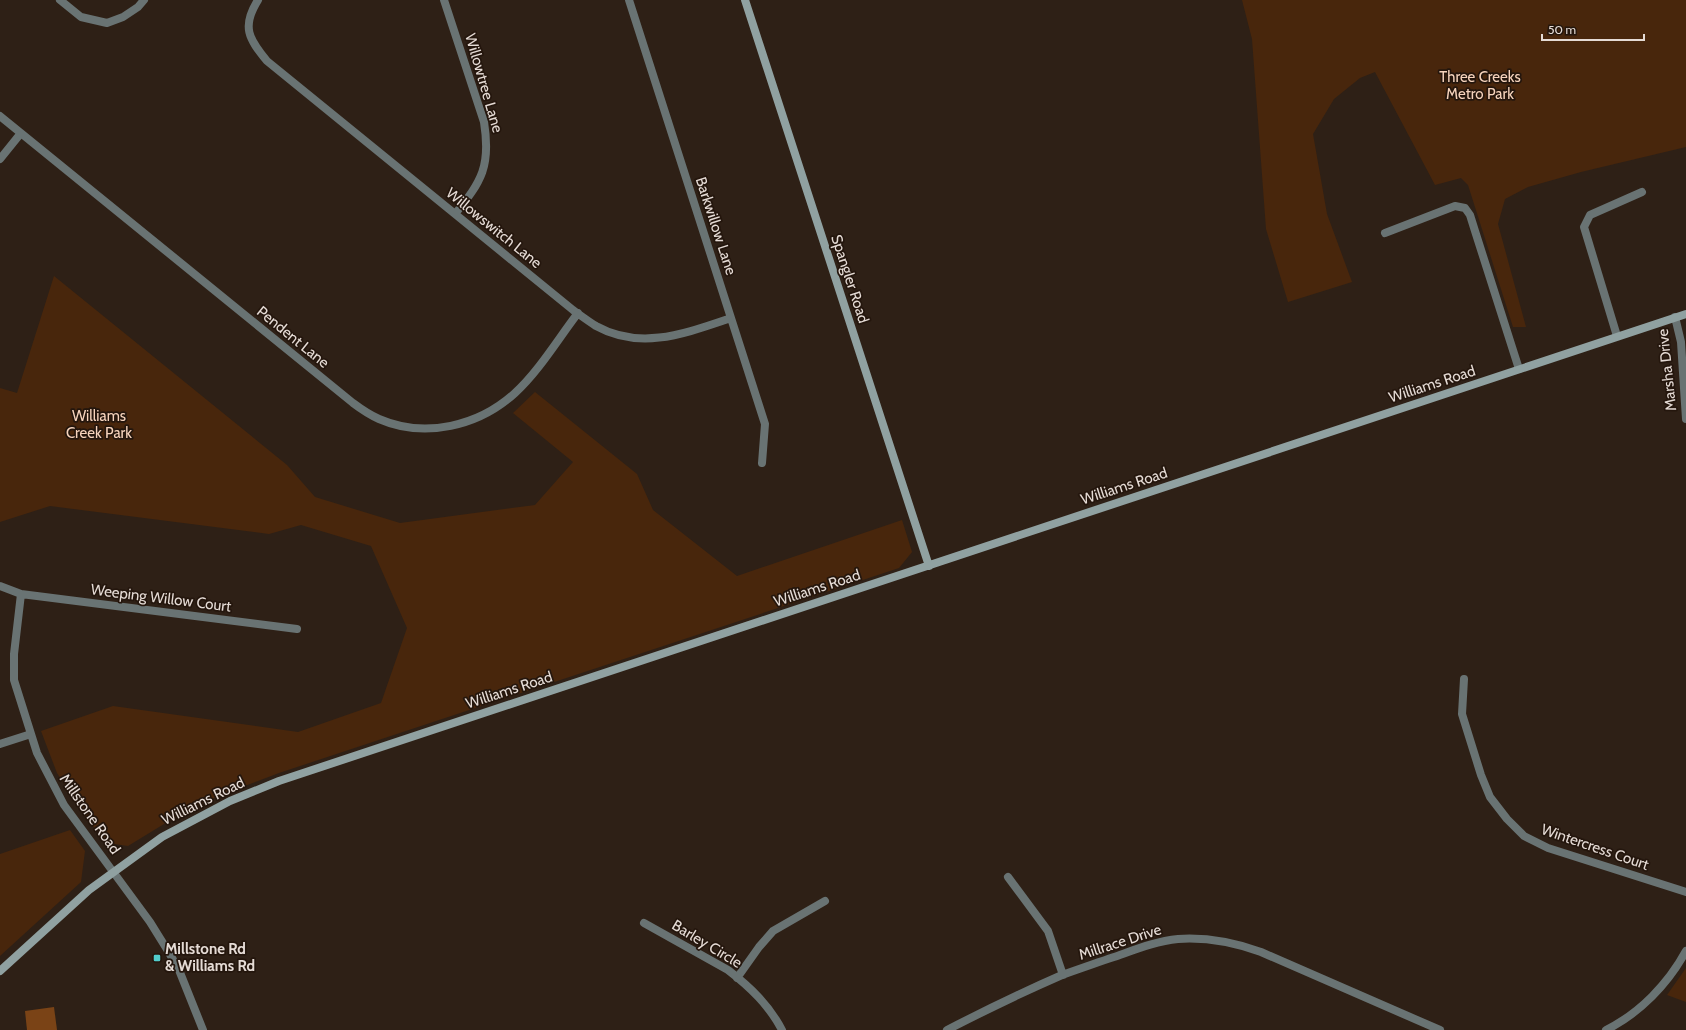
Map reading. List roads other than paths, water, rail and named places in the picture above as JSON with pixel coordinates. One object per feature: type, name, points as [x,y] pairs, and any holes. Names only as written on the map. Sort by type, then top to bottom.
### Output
[{"type":"main road","name":"Spangler Road","points":[[745,0],[929,566]]},
{"type":"main road","name":"Williams Road","points":[[0,970],[89,890],[162,838],[194,819],[230,801],[279,781],[1686,314]]},
{"type":"street","points":[[60,0],[81,17],[107,23],[123,17],[138,7],[144,0]]},
{"type":"street","name":"Willowswitch Lane","points":[[258,0],[253,7],[248,27],[252,42],[267,62],[596,326],[635,338],[651,339],[686,333],[732,318]]},
{"type":"street","name":"Willowtree Lane","points":[[444,0],[484,122],[487,141],[486,160],[481,178],[471,195],[455,214]]},
{"type":"street","name":"Barkwillow Lane","points":[[629,0],[765,424],[762,463]]},
{"type":"street","name":"Pendent Lane","points":[[0,116],[353,403],[378,419],[393,424],[426,429],[442,428],[476,419],[490,412],[516,392],[528,380],[578,313]]},
{"type":"street","points":[[0,159],[21,133]]},
{"type":"street","points":[[1618,336],[1584,227],[1590,215],[1642,192]]},
{"type":"street","points":[[1385,233],[1455,206],[1465,208],[1470,215],[1519,369]]},
{"type":"street","name":"Marsha Drive","points":[[1675,317],[1681,342],[1686,420]]},
{"type":"street","name":"Weeping Willow Court","points":[[0,586],[21,594],[297,629]]},
{"type":"street","name":"Millstone Road","points":[[21,594],[13,665],[17,695],[40,760],[64,805],[150,922],[168,951],[178,970],[203,1030]]},
{"type":"street","name":"Wintercress Court","points":[[1464,679],[1462,714],[1481,775],[1490,797],[1506,819],[1524,836],[1548,848],[1686,892]]},
{"type":"street","points":[[0,744],[31,734]]},
{"type":"street","points":[[1008,877],[1048,931],[1063,975]]},
{"type":"street","points":[[737,978],[759,947],[773,931],[825,901]]},
{"type":"street","name":"Barley Circle","points":[[644,923],[728,970],[757,995],[775,1017],[782,1030]]},
{"type":"street","name":"Millrace Drive","points":[[947,1030],[983,1011],[1063,975],[1157,943],[1176,939],[1217,940],[1238,944],[1261,952],[1440,1030]]},
{"type":"street","points":[[1606,1030],[1634,1013],[1655,994],[1673,972],[1686,951]]},
{"type":"place","name":"Millstone Rd & Williams Rd","points":[[157,958]]},
{"type":"park label","name":"Three Creeks Metro Park","points":[[1480,86]]},
{"type":"park label","name":"Williams Creek Park","points":[[99,424]]}]
